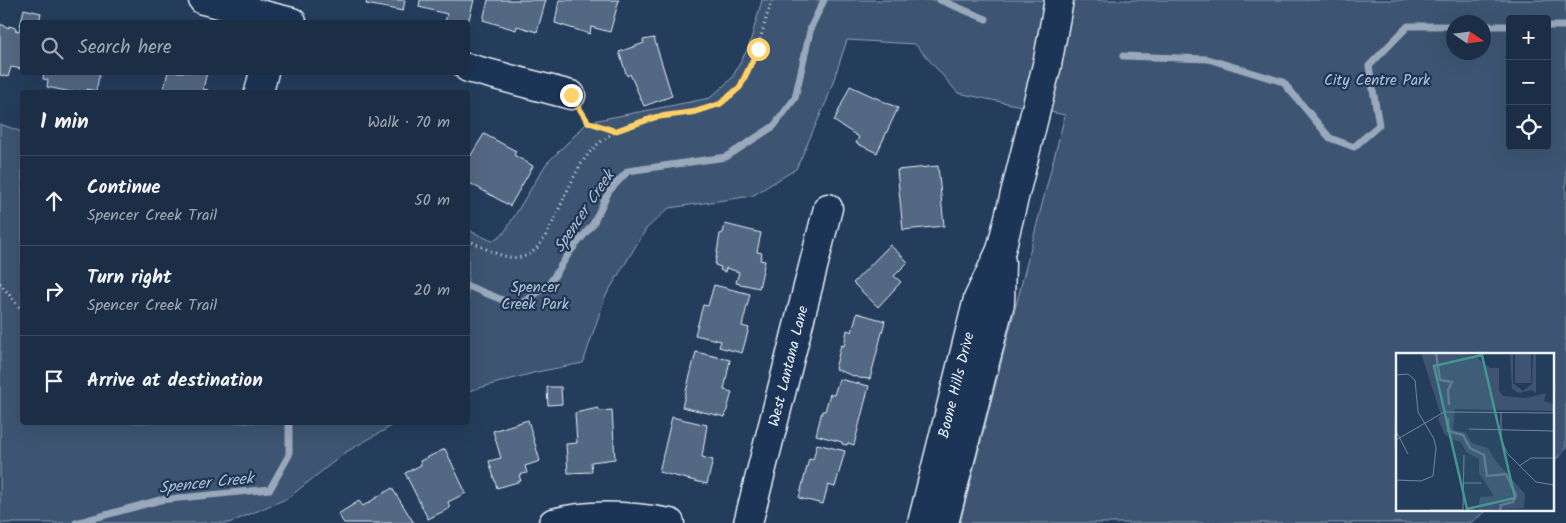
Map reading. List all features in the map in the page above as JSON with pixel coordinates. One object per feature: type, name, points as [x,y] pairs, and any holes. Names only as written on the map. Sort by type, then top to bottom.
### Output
[{"type":"street","points":[[204,0],[278,20]]},
{"type":"street","name":"Boone Hills Drive","points":[[922,523],[978,299],[1001,250],[1047,65],[1059,0]]},
{"type":"street","points":[[470,69],[571,95]]},
{"type":"street","points":[[260,90],[263,75]]},
{"type":"street","name":"West Lantana Lane","points":[[748,523],[828,208]]},
{"type":"street","name":"Boone Hills Drive","points":[[944,523],[1000,303],[1001,250]]},
{"type":"street","points":[[553,523],[606,517],[646,519],[670,523]]},
{"type":"path","points":[[470,241],[511,258],[531,254],[546,236],[572,177],[590,152],[615,131],[656,117],[694,112],[720,104],[740,87],[758,49],[772,0]]},
{"type":"path","points":[[571,95],[588,122],[615,131]]},
{"type":"path","points":[[0,284],[20,309]]},
{"type":"green space","points":[[762,0],[1566,0],[1566,447],[1562,454],[1554,460],[1554,353],[1396,353],[1396,510],[1488,510],[1470,523],[960,523],[1065,115],[958,93],[915,44],[847,40],[827,100],[796,169],[752,196],[669,208],[646,229],[605,297],[583,363],[537,372],[470,390],[470,231],[492,241],[504,233],[546,164],[588,122],[710,98],[732,78],[749,46]]},
{"type":"green space","points":[[0,124],[20,131],[20,425],[393,425],[346,452],[288,498],[229,523],[0,523]]},
{"type":"building","points":[[367,0],[405,0],[403,11],[366,4]]},
{"type":"building","points":[[420,0],[474,0],[469,20],[446,20],[447,14],[419,7]]},
{"type":"building","points":[[488,0],[546,0],[537,32],[517,26],[516,30],[483,20]]},
{"type":"building","points":[[559,0],[619,0],[610,32],[591,27],[590,34],[555,23]]},
{"type":"building","points":[[24,9],[41,13],[39,20],[22,20]]},
{"type":"building","points":[[0,24],[9,28],[9,26],[16,28],[15,30],[19,31],[20,27],[20,69],[11,67],[8,77],[0,75]]},
{"type":"building","points":[[654,38],[672,96],[644,106],[630,74],[627,76],[619,52],[644,43],[643,40]]},
{"type":"building","points":[[44,75],[99,75],[96,90],[61,90],[47,87],[48,80],[43,79]]},
{"type":"building","points":[[167,75],[206,75],[203,89],[208,90],[164,90]]},
{"type":"building","points":[[850,86],[898,108],[877,153],[856,143],[859,137],[834,121]]},
{"type":"building","points":[[484,134],[516,151],[514,155],[533,166],[510,206],[470,183],[470,157]]},
{"type":"building","points":[[938,166],[944,226],[903,230],[897,170]]},
{"type":"building","points":[[725,224],[761,233],[757,252],[762,253],[760,260],[765,261],[759,288],[736,283],[739,272],[726,268],[725,272],[720,270],[721,267],[715,265],[720,234],[723,233]]},
{"type":"building","points":[[890,245],[908,262],[894,276],[901,282],[878,307],[853,283]]},
{"type":"building","points":[[714,285],[750,294],[742,326],[749,328],[742,353],[719,347],[721,341],[695,335],[703,305],[708,306]]},
{"type":"building","points":[[857,313],[885,321],[870,379],[859,378],[835,369],[841,345],[844,346],[847,330],[852,332]]},
{"type":"building","points":[[696,352],[730,360],[724,390],[732,392],[725,417],[682,407]]},
{"type":"building","points":[[839,379],[869,386],[854,445],[842,444],[842,442],[816,435],[822,411],[825,411],[830,394],[834,395]]},
{"type":"building","points":[[547,387],[561,387],[562,404],[548,405]]},
{"type":"building","points":[[598,408],[600,411],[612,410],[615,459],[591,462],[592,472],[568,473],[566,444],[577,443],[575,413]]},
{"type":"building","points":[[672,417],[707,425],[702,457],[713,460],[707,484],[659,472]]},
{"type":"building","points":[[528,420],[540,461],[525,466],[527,473],[519,475],[521,481],[497,488],[489,461],[501,458],[493,431]]},
{"type":"building","points":[[817,444],[845,451],[835,487],[828,485],[823,504],[799,498],[809,459],[813,460]]},
{"type":"building","points":[[445,449],[466,493],[448,502],[450,508],[428,519],[405,473],[421,465],[420,461]]},
{"type":"building","points":[[392,488],[414,523],[344,523],[338,514],[359,501],[363,506]]},
{"type":"waterway","name":"Spencer Creek","points":[[470,287],[517,306],[548,286],[569,253],[593,224],[609,191],[628,171],[726,157],[774,126],[795,98],[811,27],[824,0]]},
{"type":"waterway","name":"Spencer Creek","points":[[940,0],[986,19]]},
{"type":"waterway","name":"Spencer Creek","points":[[1123,56],[1208,59],[1283,82],[1330,138],[1354,147],[1379,125],[1369,66],[1408,26],[1446,26]]},
{"type":"waterway","name":"Spencer Creek","points":[[1491,26],[1506,26]]},
{"type":"waterway","name":"Spencer Creek","points":[[1551,26],[1566,26]]},
{"type":"waterway","name":"Spencer Creek","points":[[76,523],[160,500],[270,489],[289,455],[289,425]]},
{"type":"route","points":[[571,95],[588,122],[615,131],[625,126],[656,117],[694,112],[720,104],[740,87],[758,49]]},
{"type":"park label","name":"City Centre Park","points":[[1377,80]]},
{"type":"park label","name":"Spencer Creek Park","points":[[535,296]]}]
